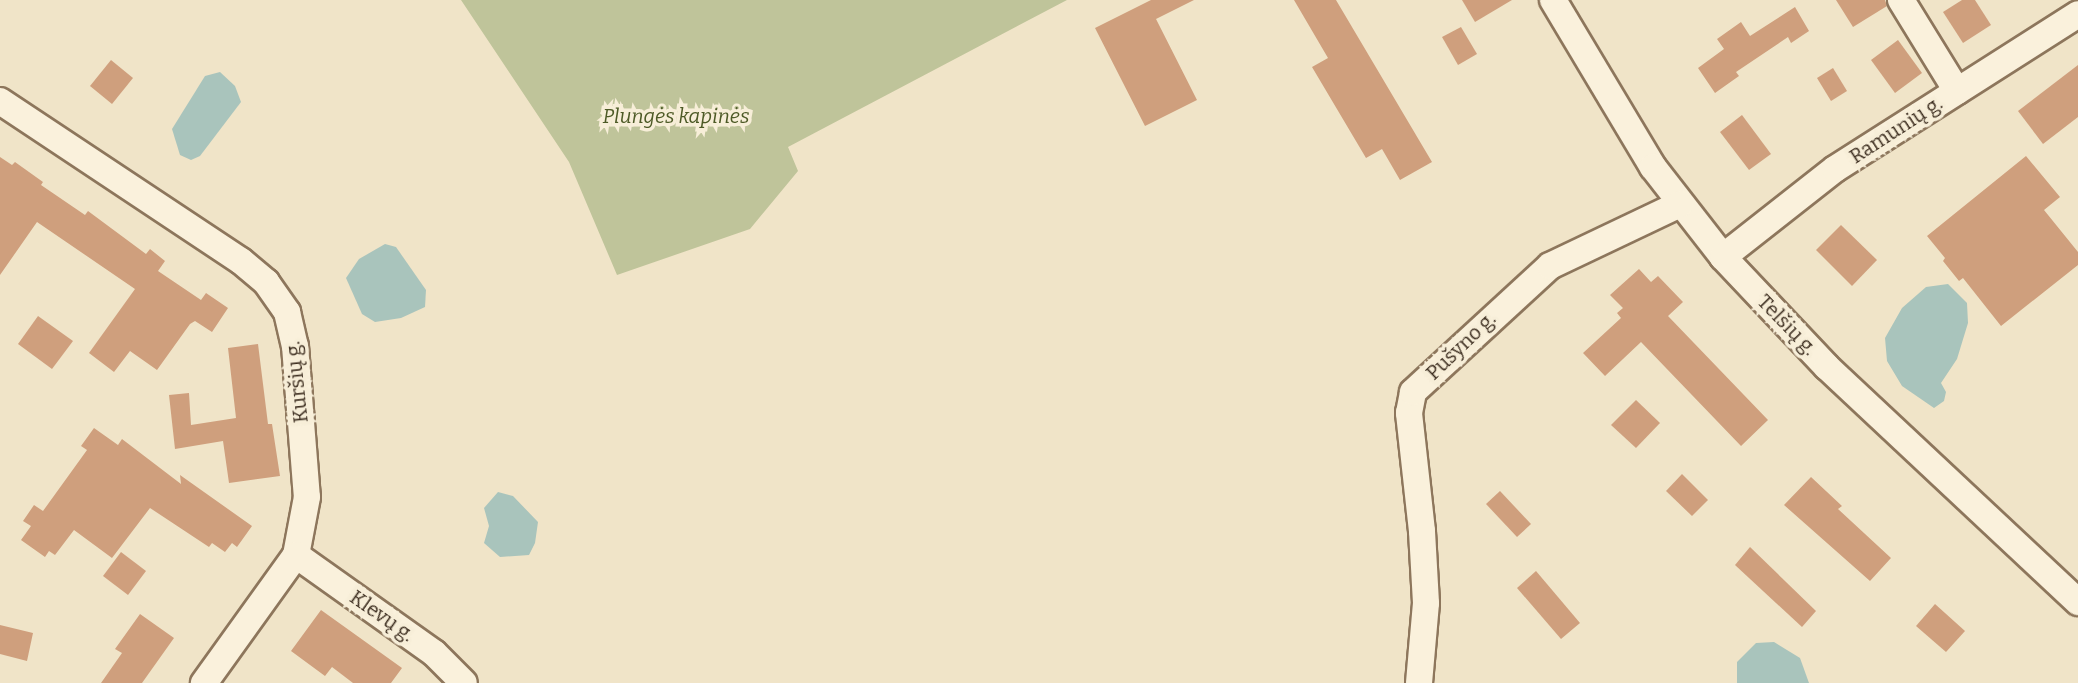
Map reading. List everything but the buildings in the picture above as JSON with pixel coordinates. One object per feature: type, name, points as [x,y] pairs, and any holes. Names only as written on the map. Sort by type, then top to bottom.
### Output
[{"type":"street","name":"Telšių g.","points":[[1553,0],[1653,167],[1723,257],[1827,367],[2078,602]]},
{"type":"street","points":[[1901,0],[1957,91]]},
{"type":"street","name":"Ramunių g.","points":[[1723,257],[1835,169],[2078,14]]},
{"type":"street","name":"Kuršių g.","points":[[0,101],[241,261],[266,282],[287,312],[295,346],[307,497],[296,555],[204,683]]},
{"type":"street","name":"Pušyno g.","points":[[1419,683],[1426,603],[1422,531],[1409,413],[1413,392],[1550,266],[1680,204]]},
{"type":"street","name":"Klevų g.","points":[[296,555],[434,653],[464,683]]},
{"type":"green space","name":"Plungės kapinės","points":[[461,0],[1067,0],[788,147],[798,171],[750,229],[617,275],[569,162]]},
{"type":"water","points":[[220,72],[235,86],[241,102],[200,156],[191,160],[180,155],[172,129],[205,76]]},
{"type":"water","points":[[385,244],[396,247],[426,290],[425,307],[401,318],[375,322],[362,314],[346,278],[359,259]]},
{"type":"water","points":[[1948,284],[1967,303],[1968,323],[1957,359],[1941,383],[1946,392],[1944,401],[1934,408],[1902,386],[1887,361],[1885,338],[1902,308],[1926,287]]},
{"type":"water","points":[[498,492],[513,496],[538,522],[535,543],[529,555],[500,557],[484,543],[489,526],[484,508]]},
{"type":"water","points":[[1774,642],[1800,658],[1809,683],[1737,683],[1737,662],[1756,643]]}]
